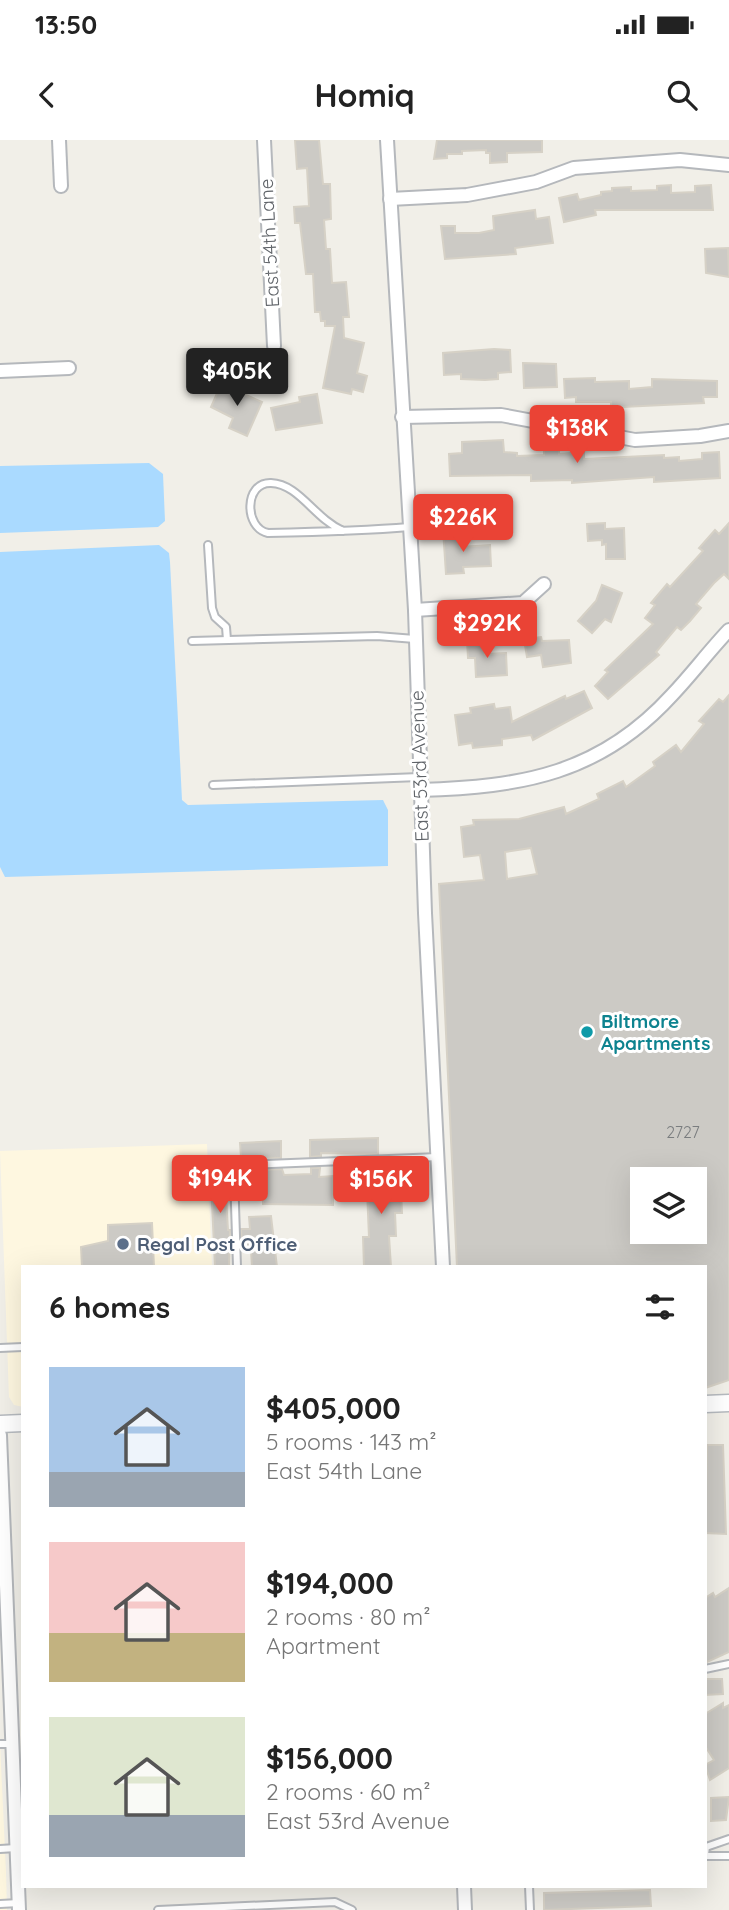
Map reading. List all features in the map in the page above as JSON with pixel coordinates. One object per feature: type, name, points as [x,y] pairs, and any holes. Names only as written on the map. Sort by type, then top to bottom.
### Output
[{"type":"main road","points":[[707,1404],[729,1403]]},
{"type":"main road","points":[[0,1424],[21,1423]]},
{"type":"street","points":[[59,140],[61,186]]},
{"type":"street","name":"East 54th Lane","points":[[264,140],[274,346]]},
{"type":"street","name":"East 53rd Avenue","points":[[387,140],[415,610],[420,783],[443,1265]]},
{"type":"street","points":[[390,199],[467,195],[536,182],[574,168],[680,160],[729,165]]},
{"type":"street","points":[[0,371],[69,368]]},
{"type":"street","points":[[402,417],[501,415],[635,440],[701,436],[729,431]]},
{"type":"street","points":[[415,610],[523,603],[544,584]]},
{"type":"street","points":[[420,783],[484,788],[543,778],[592,756],[629,734],[671,696],[729,630]]},
{"type":"street","points":[[0,1435],[6,1744],[21,1882],[19,1907]]},
{"type":"street","points":[[464,1888],[465,1910]]},
{"type":"lane","points":[[343,531],[326,523],[288,487],[263,484],[256,488],[252,496],[253,524],[259,531],[343,531],[409,527]]},
{"type":"lane","points":[[208,545],[212,608],[215,617],[226,627],[227,640]]},
{"type":"lane","points":[[192,641],[377,636],[415,639]]},
{"type":"lane","points":[[213,785],[420,783]]},
{"type":"lane","points":[[237,1265],[233,1174],[238,1168],[245,1165],[438,1157]]},
{"type":"lane","points":[[0,1348],[21,1347]]},
{"type":"lane","points":[[707,1669],[729,1664]]},
{"type":"lane","points":[[707,1847],[729,1839]]},
{"type":"lane","points":[[0,1849],[17,1848]]},
{"type":"lane","points":[[707,1855],[729,1856]]},
{"type":"lane","points":[[529,1888],[530,1910]]},
{"type":"lane","points":[[158,1910],[335,1902],[352,1910]]},
{"type":"lane","points":[[0,1904],[19,1907]]},
{"type":"shaded area","points":[[207,1144],[212,1265],[21,1265],[21,1407],[14,1405],[9,1397],[0,1151]]},
{"type":"shaded area","points":[[0,1743],[6,1872],[7,1910],[0,1910]]},
{"type":"water","points":[[149,463],[163,474],[165,521],[158,527],[0,533],[0,466]]},
{"type":"water","points":[[159,545],[169,553],[170,562],[182,800],[188,805],[383,800],[388,810],[388,866],[5,877],[0,867],[0,552]]},
{"type":"building","points":[[295,140],[319,140],[323,184],[330,184],[331,219],[324,220],[326,249],[330,249],[332,283],[346,282],[349,317],[343,317],[344,338],[364,343],[357,373],[367,376],[363,392],[352,389],[351,394],[323,388],[335,326],[325,326],[320,312],[315,312],[313,274],[306,274],[300,223],[295,223],[294,207],[309,206],[307,168],[297,169]]},
{"type":"building","points":[[437,140],[542,140],[542,152],[507,153],[507,162],[490,163],[490,153],[486,153],[486,150],[462,151],[462,154],[447,154],[447,158],[434,159]]},
{"type":"building","points":[[671,185],[671,193],[695,192],[695,186],[711,185],[713,210],[595,210],[596,215],[564,222],[559,198],[577,194],[579,200],[612,191],[612,188],[631,187],[631,191],[657,190],[657,186]]},
{"type":"building","points":[[535,210],[536,219],[549,217],[553,243],[515,248],[516,254],[445,259],[441,226],[455,226],[455,233],[479,233],[494,230],[493,216]]},
{"type":"building","points":[[728,248],[729,277],[706,273],[705,249]]},
{"type":"building","points":[[510,350],[511,372],[498,373],[498,379],[485,380],[461,379],[461,374],[444,375],[443,353]]},
{"type":"building","points":[[523,363],[556,364],[557,387],[524,388]]},
{"type":"building","points":[[595,378],[595,382],[629,381],[629,389],[652,387],[652,379],[717,381],[717,397],[703,397],[704,403],[622,407],[611,406],[611,402],[576,402],[576,397],[565,398],[564,379]]},
{"type":"building","points":[[221,384],[262,402],[247,436],[229,428],[233,418],[211,407]]},
{"type":"building","points":[[317,394],[322,423],[276,430],[271,408],[300,402],[299,397]]},
{"type":"building","points":[[503,440],[504,452],[517,453],[517,456],[544,455],[544,447],[559,446],[559,454],[584,452],[584,459],[664,455],[664,458],[679,457],[679,461],[702,459],[702,453],[719,452],[720,478],[654,482],[654,477],[572,483],[572,480],[531,481],[531,475],[450,476],[449,454],[462,453],[462,442]]},
{"type":"building","points":[[605,523],[605,529],[624,528],[625,559],[606,559],[606,544],[602,545],[602,540],[588,541],[587,524]]},
{"type":"building","points":[[729,523],[729,579],[724,574],[714,583],[696,604],[701,608],[681,630],[677,627],[656,652],[659,655],[608,699],[595,686],[608,672],[605,670],[653,624],[645,618],[655,605],[651,603],[667,584],[670,587],[703,551],[699,548],[715,530],[719,534]]},
{"type":"building","points":[[459,528],[460,547],[490,545],[491,566],[463,567],[464,573],[446,574],[443,529]]},
{"type":"building","points":[[602,585],[622,593],[611,622],[605,619],[592,633],[578,621],[596,601]]},
{"type":"building","points":[[541,637],[542,641],[569,640],[571,663],[543,667],[541,655],[527,657],[524,639]]},
{"type":"building","points":[[467,640],[484,640],[485,654],[506,653],[507,675],[476,677],[475,658],[468,658]]},
{"type":"building","points":[[584,691],[592,708],[533,740],[531,735],[502,739],[502,745],[473,748],[472,743],[459,745],[455,715],[471,713],[470,708],[494,704],[495,709],[510,707],[512,722],[565,696],[566,699]]},
{"type":"building","name":"Biltmore Apartments","points":[[729,695],[729,1380],[707,1387],[707,1265],[457,1265],[439,884],[484,880],[480,855],[464,857],[461,827],[474,825],[473,820],[519,819],[564,807],[566,814],[599,799],[597,794],[623,781],[626,787],[655,766],[653,762],[676,745],[681,752],[704,724],[699,721],[719,699],[723,702]],"holes":[[[531,848],[537,874],[507,879],[505,852]]]},
{"type":"building","points":[[378,1138],[378,1154],[321,1153],[321,1156],[310,1157],[310,1140]]},
{"type":"building","points":[[281,1141],[281,1158],[241,1157],[240,1143]]},
{"type":"building","points":[[210,1161],[224,1161],[230,1230],[229,1265],[215,1265]]},
{"type":"building","points":[[366,1166],[393,1167],[394,1190],[401,1190],[402,1213],[395,1213],[396,1236],[389,1236],[391,1265],[364,1265],[363,1237],[369,1237]]},
{"type":"building","points":[[311,1168],[320,1168],[319,1177],[333,1176],[333,1205],[263,1204],[262,1170],[282,1169],[284,1175],[311,1174]]},
{"type":"building","points":[[271,1216],[277,1265],[252,1265],[251,1250],[242,1250],[241,1229],[250,1229],[249,1217]]},
{"type":"building","name":"Regal Post Office","points":[[152,1223],[154,1265],[82,1265],[81,1247],[108,1241],[108,1225]]},
{"type":"building","points":[[707,1445],[723,1445],[726,1534],[707,1533]]},
{"type":"building","points":[[729,1588],[729,1652],[707,1662],[707,1597],[713,1593],[715,1597]]},
{"type":"building","points":[[707,1679],[722,1679],[723,1694],[707,1695]]},
{"type":"building","points":[[723,1703],[723,1708],[729,1705],[729,1768],[710,1780],[707,1764],[714,1760],[707,1749],[707,1713]]},
{"type":"building","points":[[729,1797],[726,1820],[711,1821],[711,1798]]},
{"type":"building","points":[[650,1890],[651,1906],[544,1910],[544,1893]]},
{"type":"place","name":"Biltmore Apartments","points":[[587,1032]]},
{"type":"place","name":"Regal Post Office","points":[[123,1244]]}]
